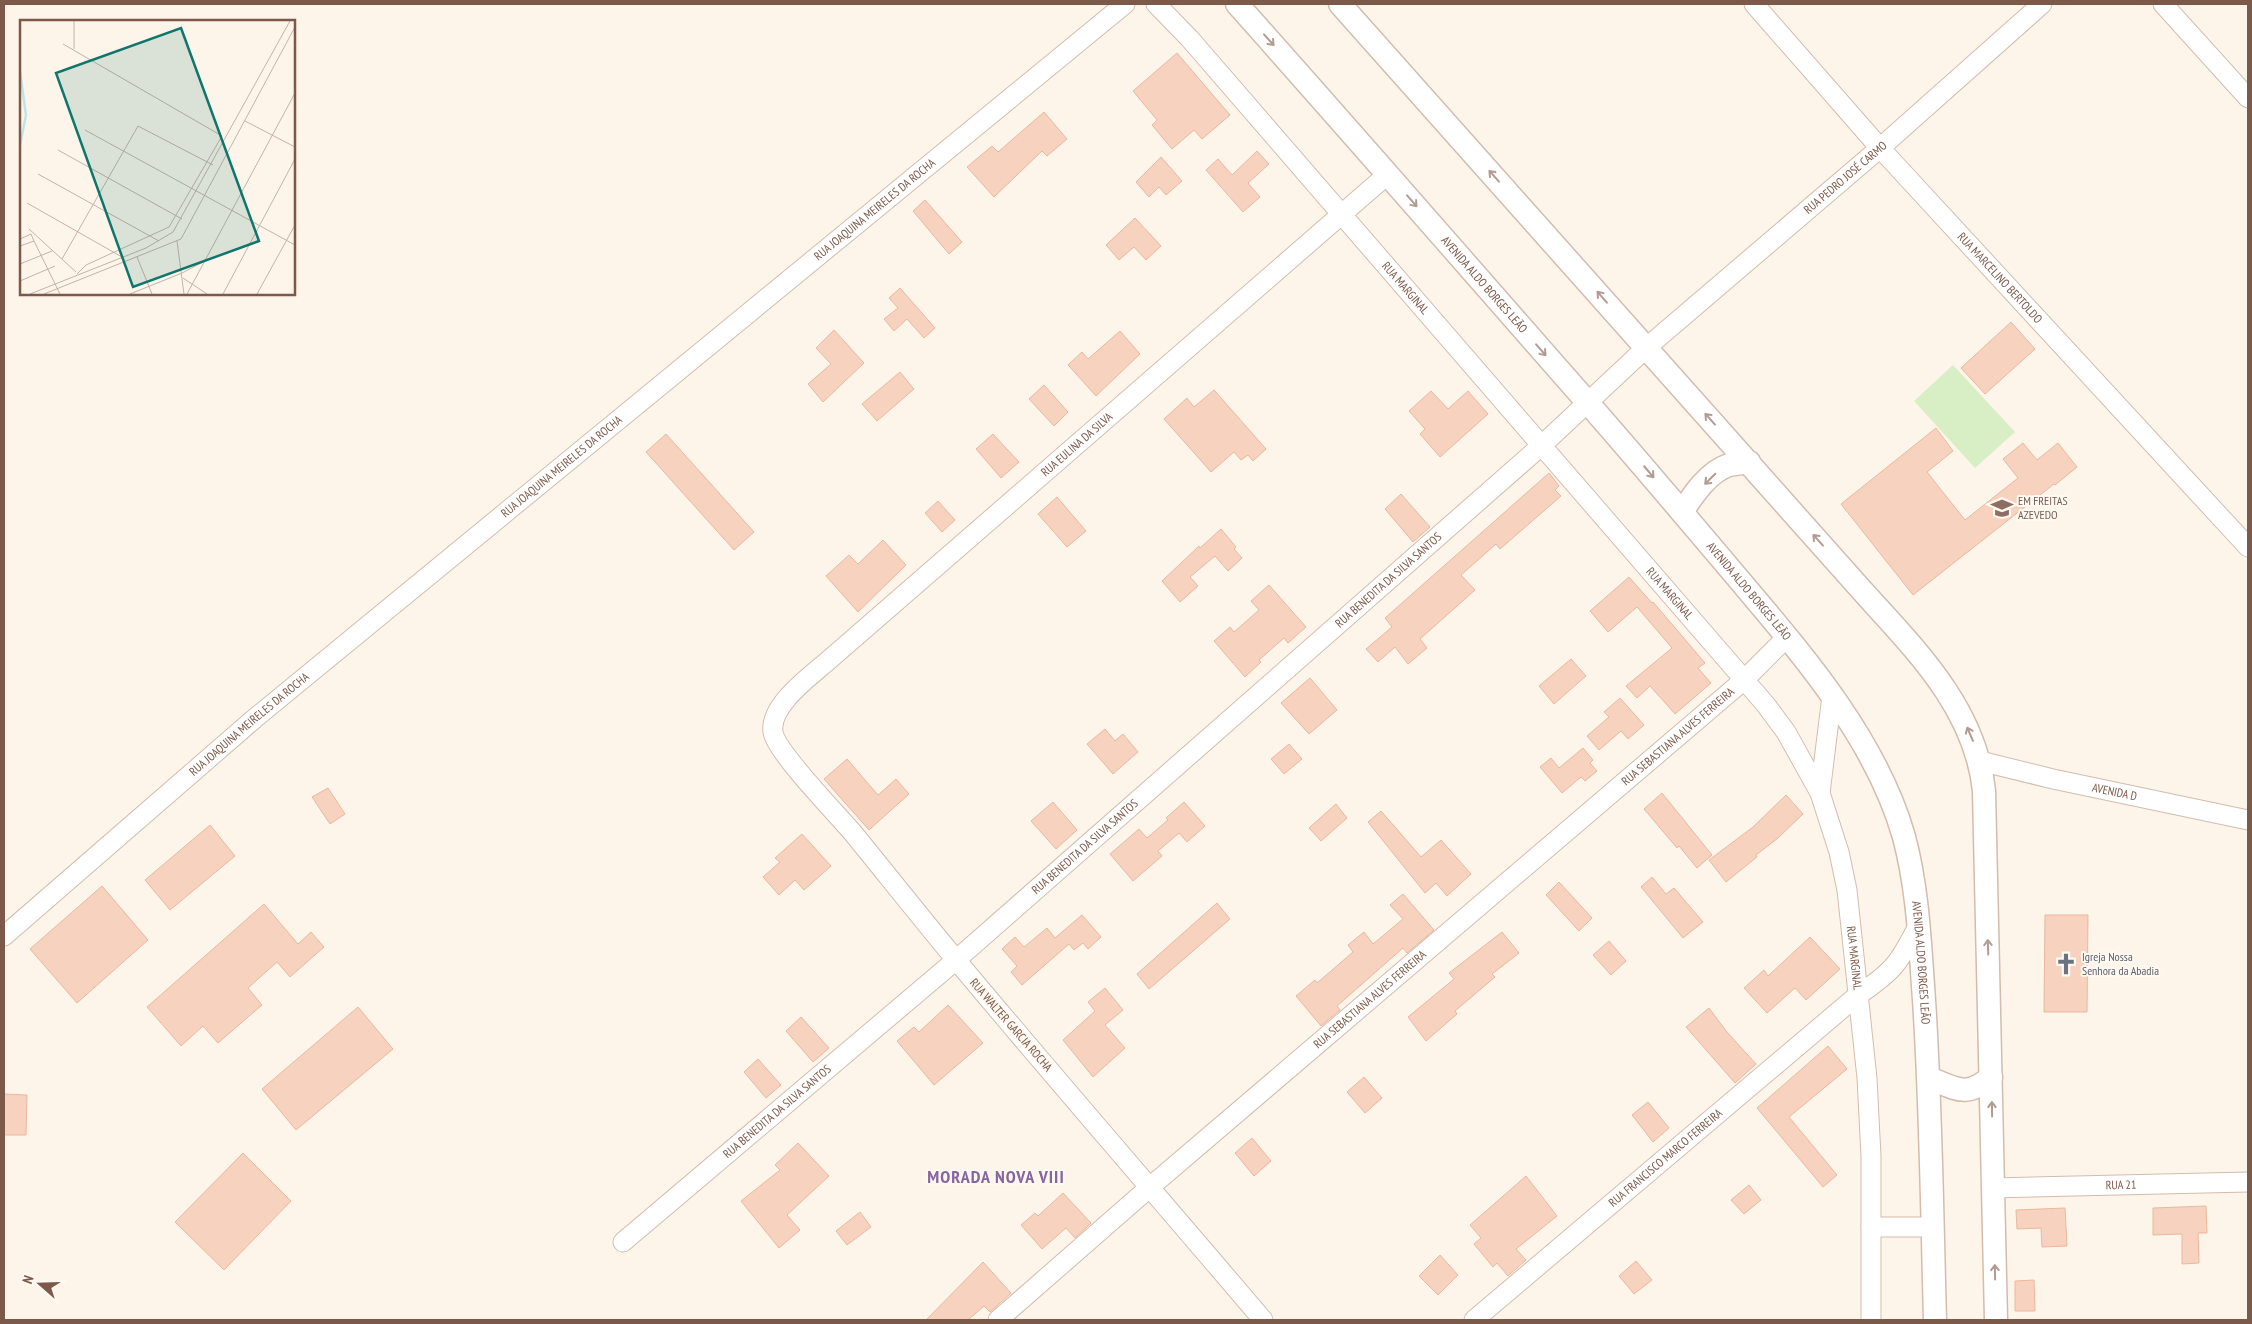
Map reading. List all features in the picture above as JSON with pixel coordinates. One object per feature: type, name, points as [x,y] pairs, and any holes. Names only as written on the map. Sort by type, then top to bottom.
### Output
[{"type":"street","name":"RUA JOAQUINA MEIRELES DA ROCHA","points":[[4,936],[262,712],[1126,4]]},
{"type":"street","name":"RUA MARGINAL","points":[[1156,4],[1190,40],[1744,680],[1786,732],[1820,793],[1839,852],[1847,890],[1867,1078],[1871,1156],[1871,1320]]},
{"type":"street","name":"AVENIDA ALDO BORGES LEÃO","points":[[1237,4],[1587,402],[1787,637],[1832,696],[1877,767],[1903,834],[1912,870],[1918,926],[1929,1078],[1935,1320]]},
{"type":"street","points":[[1340,4],[1924,661],[1956,704],[1980,761],[1984,792],[1992,1077],[1996,1320]]},
{"type":"street","name":"RUA MARCELINO BERTOLDO","points":[[1754,4],[1880,148],[2248,547]]},
{"type":"street","name":"RUA PEDRO JOSÉ CARMO","points":[[1587,402],[1646,348],[1880,148],[2042,4]]},
{"type":"street","points":[[2163,4],[2248,98]]},
{"type":"street","name":"RUA EULINA DA SILVA","points":[[773,723],[777,713],[788,698],[830,659],[1388,174]]},
{"type":"street","name":"RUA BENEDITA DA SILVA SANTOS","points":[[623,1242],[956,960],[1541,446],[1587,402]]},
{"type":"street","points":[[1682,512],[1694,495],[1714,474],[1728,466],[1748,462]]},
{"type":"street","name":"RUA SEBASTIANA ALVES FERREIRA","points":[[998,1320],[1150,1187],[1744,680],[1787,637]]},
{"type":"street","points":[[1820,793],[1832,696]]},
{"type":"street","name":"RUA WALTER GARCIA ROCHA","points":[[773,723],[774,736],[785,754],[956,960],[1263,1320]]},
{"type":"street","name":"AVENIDA D","points":[[1980,761],[2053,779],[2248,820]]},
{"type":"street","name":"RUA FRANCISCO MARCO FERREIRA","points":[[1474,1320],[1858,995],[1887,975],[1898,963],[1918,926]]},
{"type":"street","points":[[1929,1078],[1953,1088],[1968,1090],[1979,1088],[1992,1077]]},
{"type":"street","name":"RUA 21","points":[[1993,1188],[2248,1182]]},
{"type":"street","points":[[1871,1227],[1932,1227]]},
{"type":"green space","points":[[1953,365],[2015,432],[1975,468],[1914,401]]},
{"type":"building","points":[[1177,53],[1230,115],[1202,139],[1194,130],[1172,149],[1152,125],[1157,120],[1133,91]]},
{"type":"building","points":[[1044,112],[1067,139],[1047,156],[1042,151],[994,197],[967,167],[992,146],[998,152]]},
{"type":"building","points":[[1257,151],[1269,164],[1248,183],[1260,197],[1243,212],[1206,170],[1218,159],[1232,175]]},
{"type":"building","points":[[1161,157],[1182,181],[1166,195],[1159,187],[1149,197],[1136,182]]},
{"type":"building","points":[[925,200],[962,242],[949,254],[913,211]]},
{"type":"building","points":[[1135,218],[1161,246],[1146,260],[1134,247],[1119,260],[1106,245]]},
{"type":"building","points":[[900,288],[935,328],[924,338],[907,319],[894,331],[884,319],[898,308],[889,298]]},
{"type":"building","points":[[2011,322],[2035,349],[1985,394],[1961,368]]},
{"type":"building","points":[[834,330],[864,363],[823,402],[808,384],[831,364],[816,348]]},
{"type":"building","points":[[1120,331],[1140,354],[1096,396],[1068,365],[1082,352],[1088,359]]},
{"type":"building","points":[[900,372],[914,389],[877,421],[862,404]]},
{"type":"building","points":[[1044,385],[1068,412],[1054,426],[1029,399]]},
{"type":"building","points":[[1214,390],[1266,449],[1253,461],[1248,455],[1241,460],[1234,452],[1211,472],[1164,419],[1187,398],[1194,407]]},
{"type":"building","points":[[1431,391],[1448,409],[1468,391],[1488,414],[1440,457],[1420,434],[1425,429],[1409,411]]},
{"type":"building","name":"EM FREITAS AZEVEDO","points":[[1936,428],[1953,451],[1927,472],[1965,520],[2018,478],[2003,459],[2023,443],[2037,460],[2058,443],[2077,467],[1913,595],[1841,504]]},
{"type":"building","points":[[666,434],[754,532],[734,550],[646,452]]},
{"type":"building","points":[[993,434],[1019,462],[1001,478],[976,449]]},
{"type":"building","points":[[1549,473],[1559,486],[1555,490],[1561,496],[1500,549],[1496,544],[1461,575],[1475,590],[1420,639],[1427,648],[1408,664],[1395,647],[1378,662],[1366,649],[1392,627],[1385,618]]},
{"type":"building","points":[[1401,494],[1430,527],[1413,542],[1385,509]]},
{"type":"building","points":[[1057,497],[1086,531],[1067,547],[1038,514]]},
{"type":"building","points":[[938,501],[955,520],[942,532],[925,513]]},
{"type":"building","points":[[1221,529],[1236,547],[1234,549],[1242,558],[1228,571],[1215,556],[1190,577],[1198,586],[1180,602],[1162,581],[1199,546],[1200,548]]},
{"type":"building","points":[[883,540],[906,565],[858,612],[826,576],[849,555],[858,564]]},
{"type":"building","points":[[1629,577],[1705,663],[1698,668],[1711,683],[1675,714],[1650,686],[1637,698],[1626,686],[1672,648],[1637,607],[1608,632],[1590,611]]},
{"type":"building","points":[[1269,585],[1306,627],[1288,643],[1284,638],[1259,660],[1261,662],[1245,677],[1214,641],[1230,627],[1234,632],[1259,610],[1251,601]]},
{"type":"building","points":[[1571,659],[1586,676],[1554,704],[1539,686]]},
{"type":"building","points":[[1310,678],[1337,710],[1309,734],[1281,703]]},
{"type":"building","points":[[1620,698],[1644,725],[1628,739],[1621,731],[1599,750],[1587,736],[1609,717],[1604,712]]},
{"type":"building","points":[[1105,729],[1115,741],[1123,734],[1138,752],[1113,774],[1087,744]]},
{"type":"building","points":[[1289,744],[1302,759],[1284,774],[1271,759]]},
{"type":"building","points":[[1583,748],[1593,760],[1590,763],[1597,771],[1585,781],[1581,777],[1562,793],[1540,767],[1551,758],[1559,768]]},
{"type":"building","points":[[847,759],[878,795],[896,779],[909,794],[869,830],[824,779]]},
{"type":"building","points":[[328,788],[345,814],[330,824],[312,797]]},
{"type":"building","points":[[1662,793],[1712,855],[1697,868],[1679,846],[1677,848],[1644,809]]},
{"type":"building","points":[[1786,795],[1803,814],[1778,838],[1756,855],[1757,857],[1726,882],[1709,860],[1753,827]]},
{"type":"building","points":[[1053,802],[1077,830],[1056,849],[1031,821]]},
{"type":"building","points":[[1184,802],[1205,826],[1187,842],[1179,833],[1158,851],[1162,856],[1133,881],[1110,854],[1139,829],[1147,838],[1168,820],[1166,818]]},
{"type":"building","points":[[1336,804],[1347,818],[1321,841],[1309,828]]},
{"type":"building","points":[[1381,811],[1421,857],[1441,840],[1471,874],[1447,896],[1436,883],[1425,893],[1368,822]]},
{"type":"building","points":[[210,825],[235,856],[170,910],[145,880]]},
{"type":"building","points":[[802,834],[831,866],[804,890],[795,880],[779,895],[763,877],[780,862],[775,858]]},
{"type":"building","points":[[1652,877],[1666,894],[1674,888],[1703,922],[1683,938],[1641,887]]},
{"type":"building","points":[[1559,882],[1592,918],[1579,931],[1546,895]]},
{"type":"building","points":[[102,886],[148,940],[77,1003],[30,949]]},
{"type":"building","points":[[1403,894],[1434,930],[1407,953],[1403,948],[1337,1006],[1340,1010],[1321,1026],[1296,996],[1315,980],[1317,983],[1353,952],[1348,945],[1364,932],[1373,944],[1403,919],[1390,905]]},
{"type":"building","points":[[1217,903],[1230,919],[1149,989],[1137,974]]},
{"type":"building","points":[[264,904],[298,944],[311,932],[324,947],[290,977],[277,962],[248,988],[262,1005],[218,1043],[203,1026],[181,1046],[147,1007]]},
{"type":"building","points":[[1082,915],[1101,937],[1088,949],[1083,943],[1074,950],[1069,944],[1022,985],[1011,972],[1017,966],[1002,949],[1015,937],[1024,947],[1047,928],[1055,938]]},
{"type":"building","name":"Igreja Nossa Senhora da Abadia","points":[[2045,915],[2088,915],[2087,1012],[2044,1012]]},
{"type":"building","points":[[1502,932],[1519,953],[1492,974],[1495,977],[1455,1011],[1457,1014],[1426,1041],[1408,1017],[1454,979],[1449,973]]},
{"type":"building","points":[[1810,937],[1840,969],[1806,1000],[1795,988],[1767,1013],[1744,988],[1764,970],[1768,976]]},
{"type":"building","points":[[1609,941],[1626,961],[1611,975],[1593,955]]},
{"type":"building","points":[[1105,988],[1123,1010],[1105,1025],[1125,1048],[1093,1077],[1063,1040],[1095,1011],[1088,1002]]},
{"type":"building","points":[[948,1005],[983,1043],[934,1085],[897,1041],[914,1027],[919,1032]]},
{"type":"building","points":[[358,1007],[393,1049],[296,1130],[262,1089]]},
{"type":"building","points":[[1709,1008],[1726,1031],[1756,1064],[1735,1083],[1686,1027]]},
{"type":"building","points":[[801,1017],[829,1048],[813,1062],[786,1031]]},
{"type":"building","points":[[1828,1046],[1847,1069],[1789,1117],[1837,1175],[1823,1187],[1757,1108]]},
{"type":"building","points":[[758,1059],[781,1085],[766,1098],[744,1072]]},
{"type":"building","points":[[1364,1077],[1382,1098],[1365,1113],[1347,1092]]},
{"type":"building","points":[[4,1094],[27,1095],[26,1135],[4,1135]]},
{"type":"building","points":[[1648,1102],[1669,1128],[1653,1142],[1632,1115]]},
{"type":"building","points":[[1252,1138],[1271,1161],[1254,1176],[1235,1153]]},
{"type":"building","points":[[798,1143],[829,1176],[787,1215],[800,1230],[779,1248],[741,1201],[780,1170],[775,1165]]},
{"type":"building","points":[[243,1153],[291,1201],[224,1270],[175,1222]]},
{"type":"building","points":[[1526,1176],[1557,1216],[1516,1249],[1526,1260],[1508,1276],[1497,1263],[1493,1267],[1474,1244],[1481,1238],[1470,1225]]},
{"type":"building","points":[[1749,1185],[1761,1200],[1744,1214],[1731,1200]]},
{"type":"building","points":[[1063,1193],[1091,1223],[1075,1238],[1066,1228],[1042,1249],[1021,1225],[1035,1213],[1038,1216]]},
{"type":"building","points":[[2206,1206],[2207,1233],[2198,1233],[2199,1263],[2182,1264],[2182,1234],[2153,1235],[2153,1208]]},
{"type":"building","points":[[2065,1208],[2067,1246],[2042,1247],[2041,1228],[2017,1229],[2016,1210]]},
{"type":"building","points":[[860,1212],[871,1227],[847,1245],[836,1231]]},
{"type":"building","points":[[1440,1255],[1458,1275],[1438,1295],[1419,1276]]},
{"type":"building","points":[[1636,1261],[1652,1280],[1634,1294],[1619,1276]]},
{"type":"building","points":[[983,1262],[1011,1293],[990,1312],[984,1306],[968,1320],[926,1320]]},
{"type":"building","points":[[2034,1280],[2035,1311],[2015,1311],[2015,1281]]},
{"type":"place","name":"EM FREITAS AZEVEDO","points":[[2002,508]]},
{"type":"place","name":"Igreja Nossa Senhora da Abadia","points":[[2066,964]]},
{"type":"district","name":"MORADA NOVA VIII","points":[[996,1177]]}]
